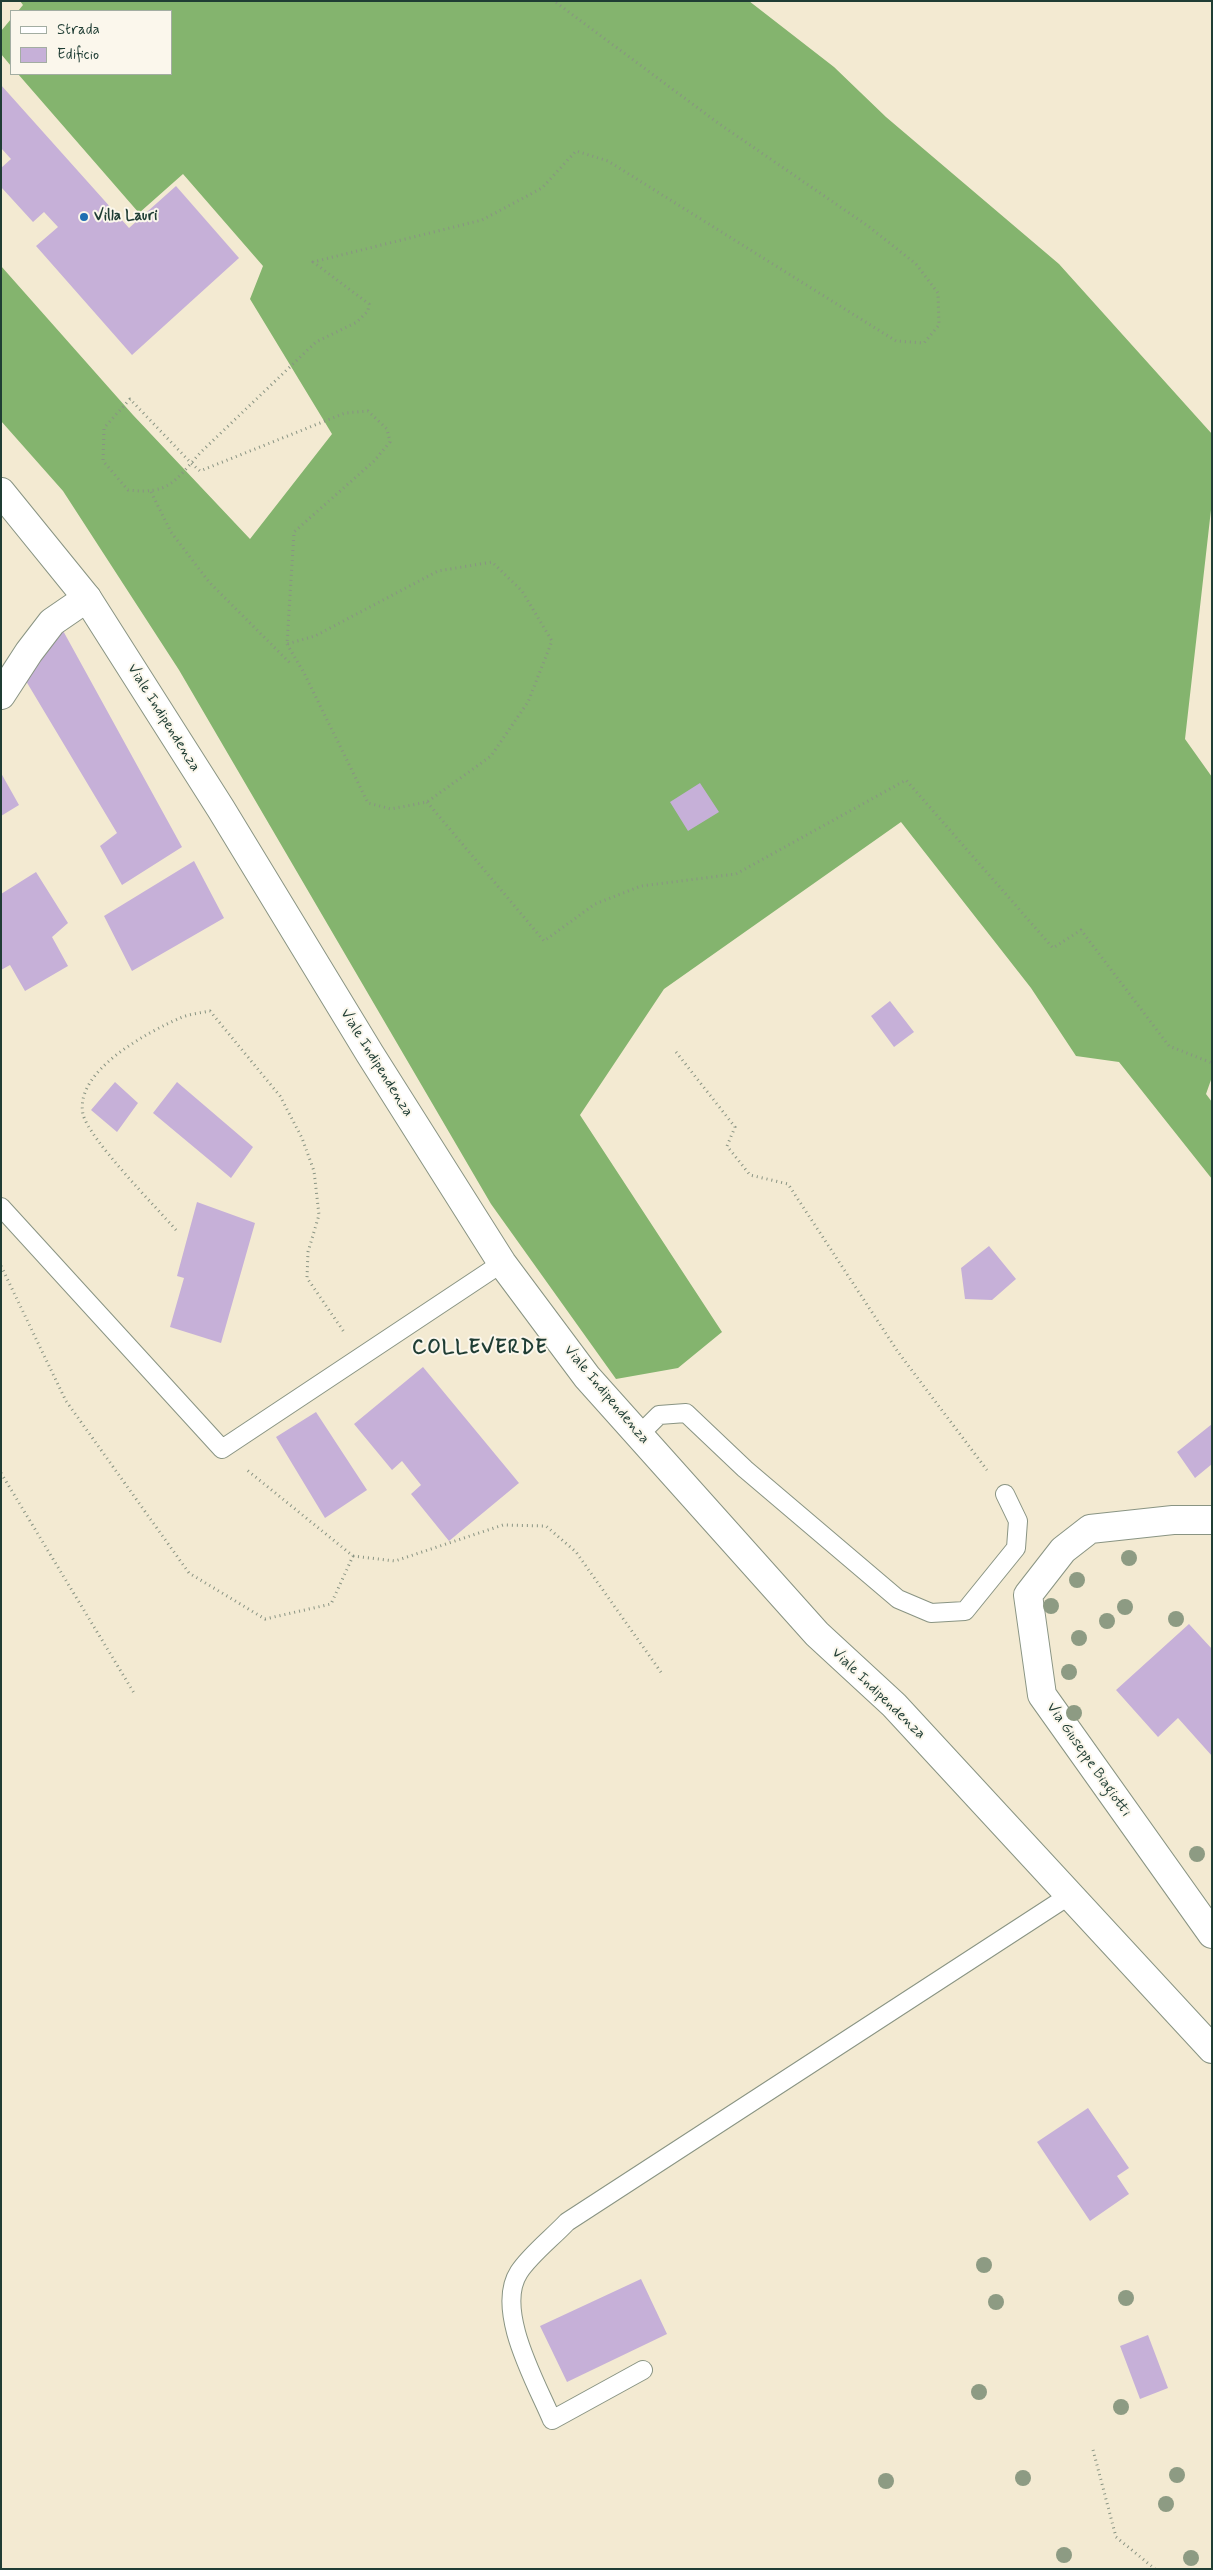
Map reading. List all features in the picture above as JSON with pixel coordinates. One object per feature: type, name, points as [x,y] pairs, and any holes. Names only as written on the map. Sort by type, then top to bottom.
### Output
[{"type":"main road","name":"Viale Indipendenza","points":[[1,492],[87,598],[221,809],[370,1054],[502,1263],[587,1377],[817,1634],[894,1706],[1212,2049]]},
{"type":"main road","points":[[1,695],[29,652],[52,622],[87,598]]},
{"type":"main road","name":"Via Giuseppe Biagiotti","points":[[1212,1520],[1173,1520],[1090,1529],[1063,1550],[1028,1595],[1042,1695],[1212,1934]]},
{"type":"lane","points":[[1,1207],[222,1449],[502,1263]]},
{"type":"lane","points":[[639,1435],[659,1415],[686,1413],[745,1468],[898,1599],[930,1614],[965,1611],[1016,1548],[1018,1521],[1006,1494]]},
{"type":"lane","points":[[643,2370],[552,2420],[514,2329],[512,2293],[518,2272],[567,2222],[1070,1894]]},
{"type":"path","points":[[287,644],[315,636],[438,571],[492,562],[522,591],[552,641],[528,702],[491,756],[427,802],[391,809],[368,803],[304,673],[287,644],[294,532],[374,461],[390,442],[386,428],[368,411],[345,413],[200,471],[191,463],[130,399],[104,428],[103,461],[128,490],[151,492],[172,484],[191,463],[316,342],[357,322],[368,311],[369,304],[313,262],[482,220],[542,188],[576,151],[608,161],[896,342],[924,343],[939,324],[938,293],[916,264],[868,226],[718,122],[554,1]]},
{"type":"path","points":[[151,492],[170,532],[209,582],[291,664]]},
{"type":"path","points":[[427,802],[544,941],[596,904],[641,886],[736,874],[906,780],[1053,948],[1081,930],[1168,1046],[1212,1063]]},
{"type":"path","points":[[176,1230],[97,1139],[83,1114],[84,1092],[111,1057],[181,1017],[210,1010],[280,1096],[302,1138],[314,1171],[319,1215],[308,1252],[307,1278],[362,1356]]},
{"type":"path","points":[[676,1052],[735,1127],[727,1146],[750,1176],[788,1184],[898,1352],[1006,1494]]},
{"type":"path","points":[[1,1266],[66,1401],[189,1573],[265,1619],[331,1604],[353,1556]]},
{"type":"path","points":[[222,1449],[353,1556],[395,1562],[503,1525],[546,1526],[576,1552],[663,1675]]},
{"type":"path","points":[[1,1473],[134,1693]]},
{"type":"path","points":[[1093,2450],[1116,2536],[1155,2569]]},
{"type":"green space","points":[[20,1],[749,1],[834,67],[886,117],[1059,264],[1212,434],[1212,501],[1185,739],[1212,777],[1212,1077],[1206,1094],[1212,1102],[1212,1179],[1119,1062],[1076,1056],[1031,988],[901,822],[664,989],[580,1115],[722,1332],[678,1368],[616,1379],[491,1204],[179,670],[63,491],[1,421],[1,266],[133,415],[250,539],[332,434],[250,299],[263,266],[183,174],[139,213],[19,75],[172,75],[172,10],[19,10],[23,5]]},
{"type":"green space","points":[[10,20],[10,65],[1,54],[1,31]]},
{"type":"building","name":"Villa Lauri","points":[[1,85],[129,228],[176,186],[239,258],[132,355],[36,246],[58,227],[44,212],[33,222],[1,187],[1,168],[11,159],[1,148]]},
{"type":"building","points":[[61,627],[182,847],[122,885],[100,846],[117,833],[23,676]]},
{"type":"building","points":[[1,773],[19,805],[1,816]]},
{"type":"building","points":[[700,783],[719,812],[688,831],[670,802]]},
{"type":"building","points":[[194,861],[224,918],[132,971],[104,916]]},
{"type":"building","points":[[36,872],[68,923],[52,937],[68,966],[25,991],[10,965],[1,970],[1,894]]},
{"type":"building","points":[[890,1001],[914,1032],[894,1047],[871,1016]]},
{"type":"building","points":[[115,1082],[138,1103],[117,1132],[91,1110]]},
{"type":"building","points":[[177,1082],[253,1147],[231,1178],[153,1113]]},
{"type":"building","points":[[197,1202],[255,1223],[221,1343],[170,1327],[184,1278],[177,1276]]},
{"type":"building","points":[[989,1246],[1016,1279],[992,1300],[965,1299],[961,1268]]},
{"type":"building","points":[[423,1367],[519,1483],[449,1541],[411,1494],[421,1485],[402,1461],[392,1470],[354,1424]]},
{"type":"building","points":[[316,1412],[367,1490],[325,1518],[276,1437]]},
{"type":"building","points":[[1212,1424],[1212,1464],[1195,1478],[1177,1452]]},
{"type":"building","points":[[1189,1624],[1212,1649],[1212,1756],[1178,1718],[1158,1737],[1116,1690]]},
{"type":"building","points":[[1088,2108],[1129,2168],[1117,2176],[1129,2194],[1090,2221],[1037,2142]]},
{"type":"building","points":[[641,2279],[667,2334],[567,2382],[540,2326]]},
{"type":"building","points":[[1148,2335],[1168,2388],[1140,2399],[1120,2346]]},
{"type":"place","name":"Villa Lauri","points":[[84,217]]},
{"type":"district","name":"COLLEVERDE","points":[[480,1349]]}]
